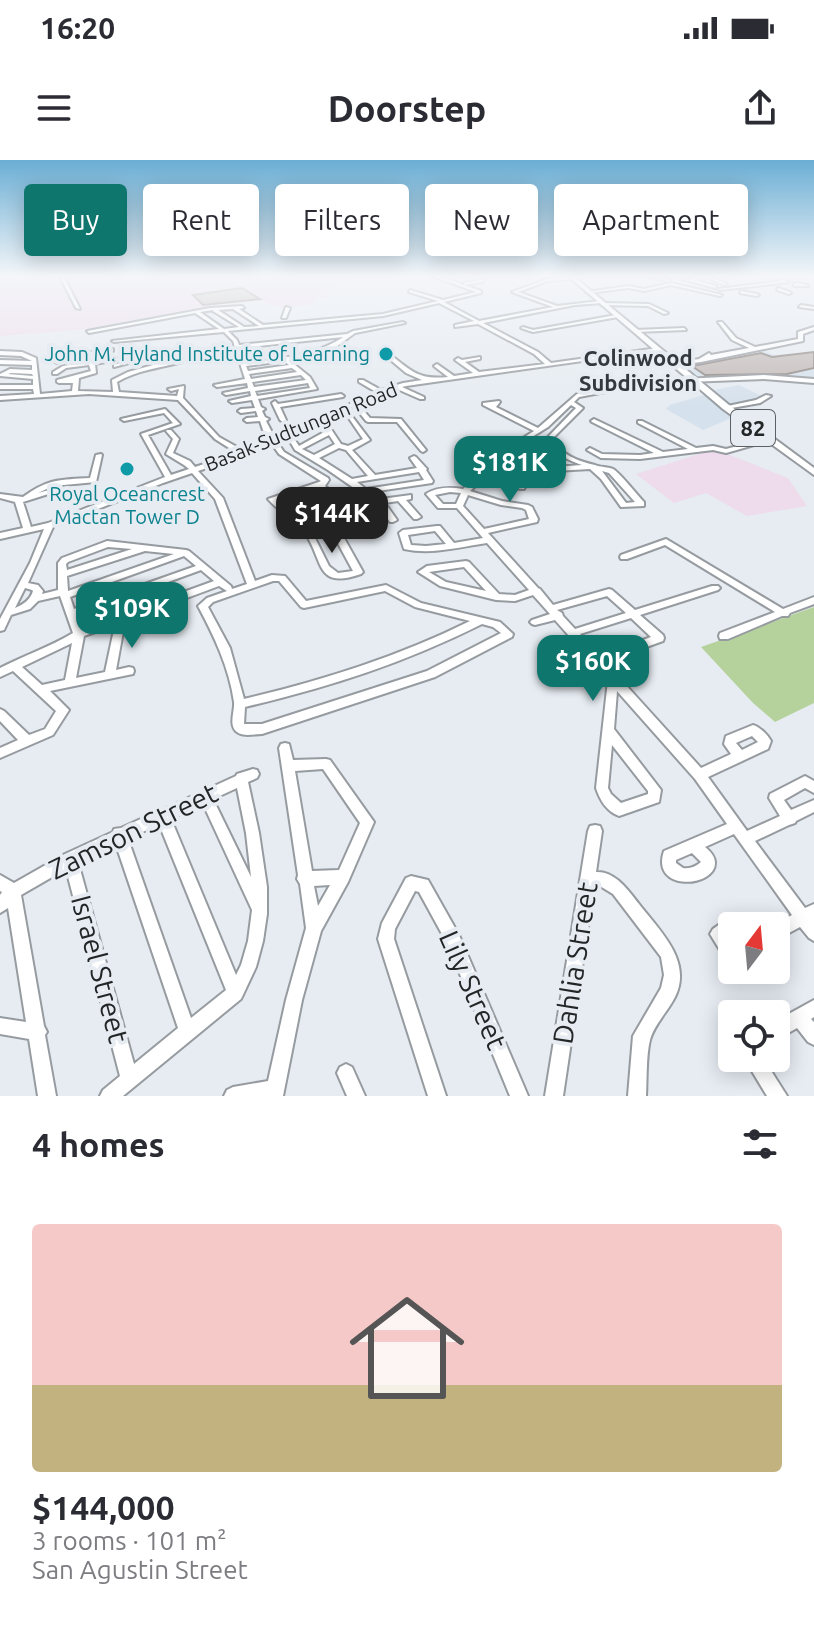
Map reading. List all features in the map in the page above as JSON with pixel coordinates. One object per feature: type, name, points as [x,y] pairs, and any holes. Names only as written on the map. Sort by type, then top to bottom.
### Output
[{"type":"main road","name":"82","points":[[619,319],[726,407],[814,472]]},
{"type":"main road","name":"82","points":[[661,352],[694,380]]},
{"type":"street","points":[[94,332],[163,319],[181,334]]},
{"type":"street","points":[[186,319],[202,331],[262,351],[338,342]]},
{"type":"street","points":[[204,319],[234,342],[281,453],[325,480],[319,485],[272,499],[304,527],[328,572],[337,577],[358,572],[331,522],[304,527]]},
{"type":"street","points":[[229,319],[242,327],[329,319],[346,334]]},
{"type":"street","points":[[253,320],[267,319]]},
{"type":"street","points":[[353,319],[362,329]]},
{"type":"street","points":[[370,319],[380,326]]},
{"type":"street","points":[[234,342],[346,334],[400,323],[392,319]]},
{"type":"street","points":[[474,319],[536,353],[550,365]]},
{"type":"street","points":[[457,326],[491,319]]},
{"type":"street","points":[[523,328],[533,331],[601,319]]},
{"type":"street","points":[[253,320],[261,325]]},
{"type":"street","points":[[146,322],[161,336]]},
{"type":"street","points":[[646,322],[656,330]]},
{"type":"street","points":[[234,342],[334,324]]},
{"type":"street","points":[[129,325],[143,338]]},
{"type":"street","points":[[736,326],[722,326],[734,339],[753,348]]},
{"type":"street","points":[[234,342],[242,327]]},
{"type":"street","points":[[677,364],[801,340],[800,333],[804,329],[814,328]]},
{"type":"street","points":[[234,342],[340,329]]},
{"type":"street","points":[[635,331],[684,329]]},
{"type":"street","points":[[112,331],[123,340]]},
{"type":"street","points":[[114,341],[202,331]]},
{"type":"street","points":[[244,364],[285,359],[338,342],[346,334]]},
{"type":"street","points":[[66,357],[103,351]]},
{"type":"street","points":[[262,351],[266,361]]},
{"type":"street","points":[[116,392],[114,381],[117,379],[180,361],[167,352],[148,356],[157,366]]},
{"type":"street","name":"Basak-Sudtungan Road","points":[[0,536],[50,525],[169,478],[240,455],[380,392],[477,373],[661,352]]},
{"type":"street","points":[[0,353],[22,354],[34,359],[37,396]]},
{"type":"street","points":[[75,392],[75,379],[94,372],[89,353]]},
{"type":"street","points":[[389,356],[408,372],[429,381]]},
{"type":"street","points":[[477,373],[459,361],[478,358]]},
{"type":"street","points":[[232,401],[314,389],[310,381],[285,359]]},
{"type":"street","points":[[55,373],[65,367],[114,360]]},
{"type":"street","points":[[0,362],[35,363]]},
{"type":"street","points":[[247,373],[293,366]]},
{"type":"street","points":[[437,366],[452,377]]},
{"type":"street","points":[[217,385],[302,373]]},
{"type":"street","points":[[459,506],[465,492],[493,465],[580,395],[642,383],[683,380],[764,377],[814,381]]},
{"type":"street","points":[[226,393],[310,381]]},
{"type":"street","points":[[361,381],[380,392]]},
{"type":"street","points":[[0,387],[35,387]]},
{"type":"street","points":[[171,389],[182,387],[177,398]]},
{"type":"street","points":[[398,387],[422,398]]},
{"type":"street","points":[[0,398],[75,392],[116,392],[177,398],[201,425],[240,455]]},
{"type":"street","points":[[726,407],[758,402],[768,396]]},
{"type":"street","points":[[283,420],[276,404],[339,397],[367,440],[348,449]]},
{"type":"street","points":[[302,402],[313,423]]},
{"type":"street","points":[[572,403],[580,408],[549,440],[570,460],[616,473],[641,504],[624,505],[593,467]]},
{"type":"street","points":[[355,404],[368,420],[399,420],[423,450]]},
{"type":"street","points":[[494,406],[539,431]]},
{"type":"street","points":[[241,411],[260,409]]},
{"type":"street","points":[[124,419],[165,411],[177,424],[144,434],[169,478]]},
{"type":"street","points":[[247,420],[264,419]]},
{"type":"street","points":[[321,419],[339,445],[348,449],[373,477]]},
{"type":"street","points":[[594,421],[663,455]]},
{"type":"street","points":[[640,422],[699,452]]},
{"type":"street","points":[[169,431],[176,439],[169,454],[187,463],[219,498],[252,584]]},
{"type":"street","points":[[297,449],[330,432]]},
{"type":"street","points":[[291,438],[297,449],[352,481],[380,502],[393,520]]},
{"type":"street","points":[[590,450],[601,456],[619,458],[699,452],[713,448],[726,451],[769,440]]},
{"type":"street","points":[[314,458],[339,445]]},
{"type":"street","points":[[35,496],[47,485],[93,480],[99,455]]},
{"type":"street","points":[[366,491],[429,481],[414,458]]},
{"type":"street","points":[[493,465],[519,473]]},
{"type":"street","points":[[541,470],[593,467]]},
{"type":"street","points":[[352,481],[423,469]]},
{"type":"street","points":[[291,515],[336,502],[336,498],[319,485]]},
{"type":"street","points":[[0,496],[19,501],[60,489]]},
{"type":"street","points":[[451,545],[437,528],[403,533],[410,549],[451,545],[534,520],[527,507],[465,492],[444,490],[430,494],[441,506],[459,506]]},
{"type":"street","points":[[380,502],[404,497],[417,517]]},
{"type":"street","points":[[19,501],[28,531]]},
{"type":"street","points":[[459,506],[699,775],[809,914],[814,933]]},
{"type":"street","points":[[0,628],[50,525]]},
{"type":"street","points":[[624,557],[666,542],[785,614]]},
{"type":"street","points":[[0,673],[25,658],[59,647],[79,634],[224,585],[186,553],[104,544],[65,560],[62,563],[64,591],[79,634],[70,683]]},
{"type":"street","points":[[64,574],[146,548]]},
{"type":"street","points":[[8,613],[24,609],[37,595],[64,591],[186,553]]},
{"type":"street","points":[[496,597],[466,564],[423,572],[443,584],[496,597],[515,598],[537,591]]},
{"type":"street","points":[[74,613],[202,567]]},
{"type":"street","points":[[282,578],[301,604],[309,605],[386,588],[418,605],[504,628],[508,634],[431,674],[262,729],[242,730],[238,725],[240,704],[225,648],[203,606],[252,584],[282,578]]},
{"type":"street","points":[[22,585],[30,585],[37,595]]},
{"type":"street","points":[[573,633],[715,588]]},
{"type":"street","points":[[535,622],[609,592],[657,634],[658,640],[597,661]]},
{"type":"street","points":[[724,636],[814,600]]},
{"type":"street","points":[[110,675],[121,618]]},
{"type":"street","points":[[240,704],[330,683],[387,664],[421,651],[479,621]]},
{"type":"street","points":[[0,753],[49,732],[63,710],[13,665]]},
{"type":"street","points":[[41,689],[129,671]]},
{"type":"street","points":[[608,730],[655,790],[654,798],[619,810],[603,794],[608,730],[613,680]]},
{"type":"street","points":[[0,714],[27,741]]},
{"type":"street","points":[[285,748],[314,928]]},
{"type":"street","points":[[699,775],[739,755]]},
{"type":"street","points":[[233,1096],[274,1093],[314,928],[343,877],[367,822],[326,764],[289,766]]},
{"type":"street","name":"Zamson Street","points":[[0,906],[7,886],[247,776],[261,881],[260,910]]},
{"type":"street","points":[[790,819],[775,798],[805,782],[814,787]]},
{"type":"street","points":[[109,1096],[235,993],[254,952],[260,910],[205,795]]},
{"type":"street","points":[[694,844],[790,819],[814,806]]},
{"type":"street","points":[[162,814],[235,993]]},
{"type":"street","name":"Dahlia Street","points":[[554,1096],[595,831]]},
{"type":"street","points":[[119,834],[188,1032]]},
{"type":"street","name":"Israel Street","points":[[70,859],[130,1080]]},
{"type":"street","points":[[304,879],[343,877]]},
{"type":"street","points":[[589,880],[602,879],[618,889],[668,954],[672,975],[669,991],[642,1036],[637,1096]]},
{"type":"street","name":"Lily Street","points":[[437,1096],[386,939],[387,928],[411,883],[423,885],[454,940],[519,1096]]},
{"type":"street","points":[[7,886],[38,1032],[47,1096]]},
{"type":"street","points":[[790,924],[809,914]]},
{"type":"street","points":[[807,1013],[814,1036]]},
{"type":"street","points":[[0,1026],[38,1032]]},
{"type":"street","points":[[762,1072],[778,1096]]},
{"type":"street","points":[[346,1073],[356,1096]]},
{"type":"shaded area","points":[[0,319],[140,319],[78,330],[0,336]]},
{"type":"shaded area","points":[[756,348],[775,355],[814,352],[814,381],[755,376],[696,378],[680,365]]},
{"type":"shaded area","points":[[739,385],[763,397],[757,401],[727,405],[710,391]]},
{"type":"shaded area","points":[[707,394],[734,417],[703,430],[666,409],[670,405]]},
{"type":"shaded area","points":[[715,449],[788,478],[807,506],[747,516],[706,493],[674,503],[636,474]]},
{"type":"green space","points":[[814,607],[814,703],[775,722],[701,647]]},
{"type":"building","points":[[814,352],[814,368],[787,374],[705,375],[692,366],[761,353],[772,357]]},
{"type":"place","name":"John M. Hyland Institute of Learning","points":[[386,354]]},
{"type":"place","name":"Royal Oceancrest Mactan Tower D","points":[[127,469]]},
{"type":"district","name":"Colinwood Subdivision","points":[[638,370]]}]
